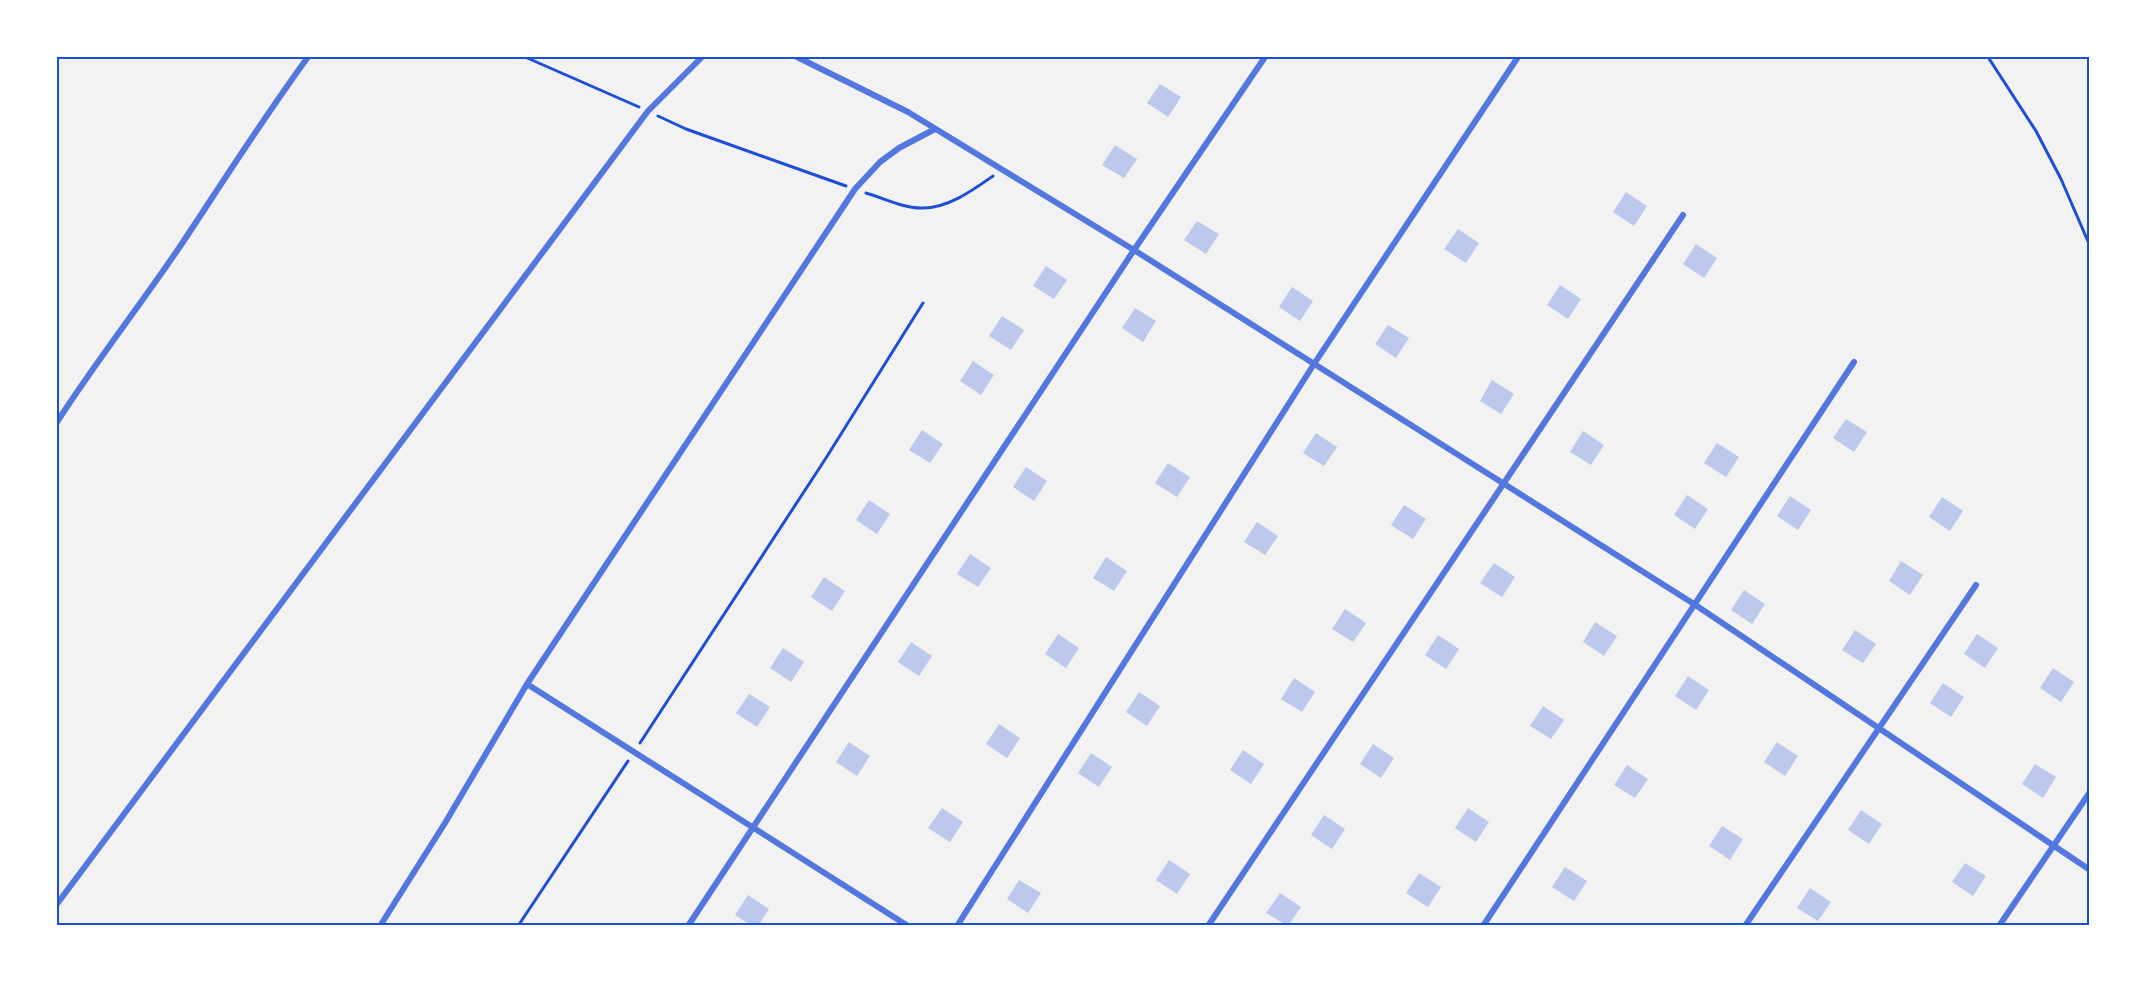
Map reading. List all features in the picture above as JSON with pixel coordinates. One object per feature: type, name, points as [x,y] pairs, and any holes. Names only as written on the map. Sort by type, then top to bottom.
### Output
[{"type":"street","points":[[57,422],[183,242],[254,132],[308,57]]},
{"type":"street","points":[[57,904],[648,111],[702,57]]},
{"type":"street","points":[[796,57],[866,90],[935,129],[1134,250],[1694,604],[2090,870]]},
{"type":"street","points":[[957,926],[1314,364],[1518,57]]},
{"type":"street","points":[[688,926],[1262,58]]},
{"type":"street","points":[[380,926],[445,823],[527,684],[855,189],[880,162],[899,148],[935,129]]},
{"type":"street","points":[[1208,926],[1683,215]]},
{"type":"street","points":[[1483,926],[1854,362]]},
{"type":"street","points":[[1744,926],[1976,585]]},
{"type":"street","points":[[527,684],[908,926]]},
{"type":"street","points":[[1999,926],[2090,792]]},
{"type":"path","points":[[525,57],[686,129],[897,203],[921,208],[944,203],[964,195],[1002,169]]},
{"type":"path","points":[[1989,57],[2036,131],[2061,179],[2090,246]]},
{"type":"path","points":[[518,926],[826,458],[923,303]]},
{"type":"building","points":[[1160,84],[1181,97],[1168,117],[1147,103]]},
{"type":"building","points":[[1115,145],[1137,159],[1124,178],[1102,165]]},
{"type":"building","points":[[1626,192],[1647,206],[1634,226],[1613,212]]},
{"type":"building","points":[[1197,221],[1219,234],[1206,254],[1184,240]]},
{"type":"building","points":[[1458,229],[1479,243],[1466,263],[1444,249]]},
{"type":"building","points":[[1696,244],[1717,258],[1704,278],[1683,264]]},
{"type":"building","points":[[1046,266],[1067,280],[1054,299],[1033,286]]},
{"type":"building","points":[[1560,285],[1581,299],[1568,319],[1547,305]]},
{"type":"building","points":[[1292,287],[1313,301],[1300,321],[1279,307]]},
{"type":"building","points":[[1135,308],[1156,321],[1143,342],[1122,328]]},
{"type":"building","points":[[1002,316],[1024,330],[1011,350],[989,336]]},
{"type":"building","points":[[1388,325],[1409,338],[1396,358],[1375,344]]},
{"type":"building","points":[[973,361],[994,375],[981,395],[960,381]]},
{"type":"building","points":[[1492,380],[1514,394],[1501,414],[1480,401]]},
{"type":"building","points":[[1846,419],[1867,432],[1854,452],[1833,438]]},
{"type":"building","points":[[922,430],[943,444],[930,463],[909,450]]},
{"type":"building","points":[[1583,431],[1604,445],[1591,465],[1570,452]]},
{"type":"building","points":[[1316,433],[1337,447],[1324,466],[1303,453]]},
{"type":"building","points":[[1717,443],[1739,457],[1726,477],[1704,463]]},
{"type":"building","points":[[1168,463],[1190,477],[1177,497],[1155,483]]},
{"type":"building","points":[[1026,467],[1047,481],[1034,501],[1013,487]]},
{"type":"building","points":[[1687,495],[1708,509],[1695,529],[1674,515]]},
{"type":"building","points":[[1790,496],[1811,510],[1798,530],[1777,516]]},
{"type":"building","points":[[1942,497],[1963,511],[1950,531],[1929,517]]},
{"type":"building","points":[[869,500],[890,514],[877,534],[856,520]]},
{"type":"building","points":[[1404,505],[1426,519],[1413,539],[1391,525]]},
{"type":"building","points":[[1257,522],[1278,536],[1265,555],[1244,542]]},
{"type":"building","points":[[970,554],[991,568],[978,587],[957,574]]},
{"type":"building","points":[[1106,557],[1127,571],[1114,591],[1093,578]]},
{"type":"building","points":[[1901,561],[1923,575],[1910,595],[1889,581]]},
{"type":"building","points":[[1494,563],[1515,577],[1502,597],[1480,583]]},
{"type":"building","points":[[824,577],[845,591],[832,611],[811,597]]},
{"type":"building","points":[[1744,590],[1765,604],[1752,624],[1731,610]]},
{"type":"building","points":[[1345,609],[1366,623],[1353,642],[1332,629]]},
{"type":"building","points":[[1595,622],[1617,636],[1604,656],[1583,642]]},
{"type":"building","points":[[1855,630],[1876,644],[1863,663],[1842,650]]},
{"type":"building","points":[[1058,634],[1079,648],[1066,668],[1045,654]]},
{"type":"building","points":[[1977,634],[1998,648],[1985,668],[1964,654]]},
{"type":"building","points":[[1438,635],[1459,649],[1446,669],[1425,655]]},
{"type":"building","points":[[911,642],[932,656],[919,676],[898,662]]},
{"type":"building","points":[[783,648],[804,662],[791,682],[770,668]]},
{"type":"building","points":[[2053,668],[2074,682],[2061,702],[2040,688]]},
{"type":"building","points":[[1688,676],[1709,690],[1696,710],[1675,696]]},
{"type":"building","points":[[1294,678],[1315,692],[1302,712],[1281,699]]},
{"type":"building","points":[[1943,683],[1964,697],[1951,717],[1930,703]]},
{"type":"building","points":[[1139,692],[1160,706],[1147,726],[1126,712]]},
{"type":"building","points":[[749,694],[770,707],[757,727],[736,713]]},
{"type":"building","points":[[1543,706],[1564,720],[1551,739],[1530,726]]},
{"type":"building","points":[[999,724],[1020,738],[1007,758],[986,744]]},
{"type":"building","points":[[849,742],[870,756],[857,776],[836,762]]},
{"type":"building","points":[[1777,742],[1798,756],[1785,776],[1764,762]]},
{"type":"building","points":[[1373,744],[1394,758],[1381,778],[1360,764]]},
{"type":"building","points":[[1243,750],[1264,764],[1251,784],[1230,770]]},
{"type":"building","points":[[1091,753],[1112,767],[1099,787],[1078,773]]},
{"type":"building","points":[[2035,764],[2056,777],[2043,798],[2022,784]]},
{"type":"building","points":[[1627,765],[1648,779],[1635,798],[1614,785]]},
{"type":"building","points":[[942,808],[963,822],[950,842],[928,828]]},
{"type":"building","points":[[1468,808],[1489,822],[1476,842],[1455,828]]},
{"type":"building","points":[[1861,810],[1882,824],[1869,844],[1848,830]]},
{"type":"building","points":[[1324,815],[1345,829],[1332,849],[1311,835]]},
{"type":"building","points":[[1722,826],[1743,839],[1730,860],[1709,846]]},
{"type":"building","points":[[1169,860],[1190,874],[1177,894],[1156,880]]},
{"type":"building","points":[[1965,863],[1986,876],[1973,896],[1952,882]]},
{"type":"building","points":[[1565,867],[1587,881],[1574,901],[1552,887]]},
{"type":"building","points":[[1419,873],[1441,887],[1428,907],[1406,893]]},
{"type":"building","points":[[1019,880],[1041,893],[1028,913],[1007,899]]},
{"type":"building","points":[[1810,888],[1831,902],[1818,921],[1797,908]]},
{"type":"building","points":[[1280,893],[1301,907],[1288,926],[1266,913]]},
{"type":"building","points":[[748,895],[769,909],[758,926],[752,926],[735,915]]}]
